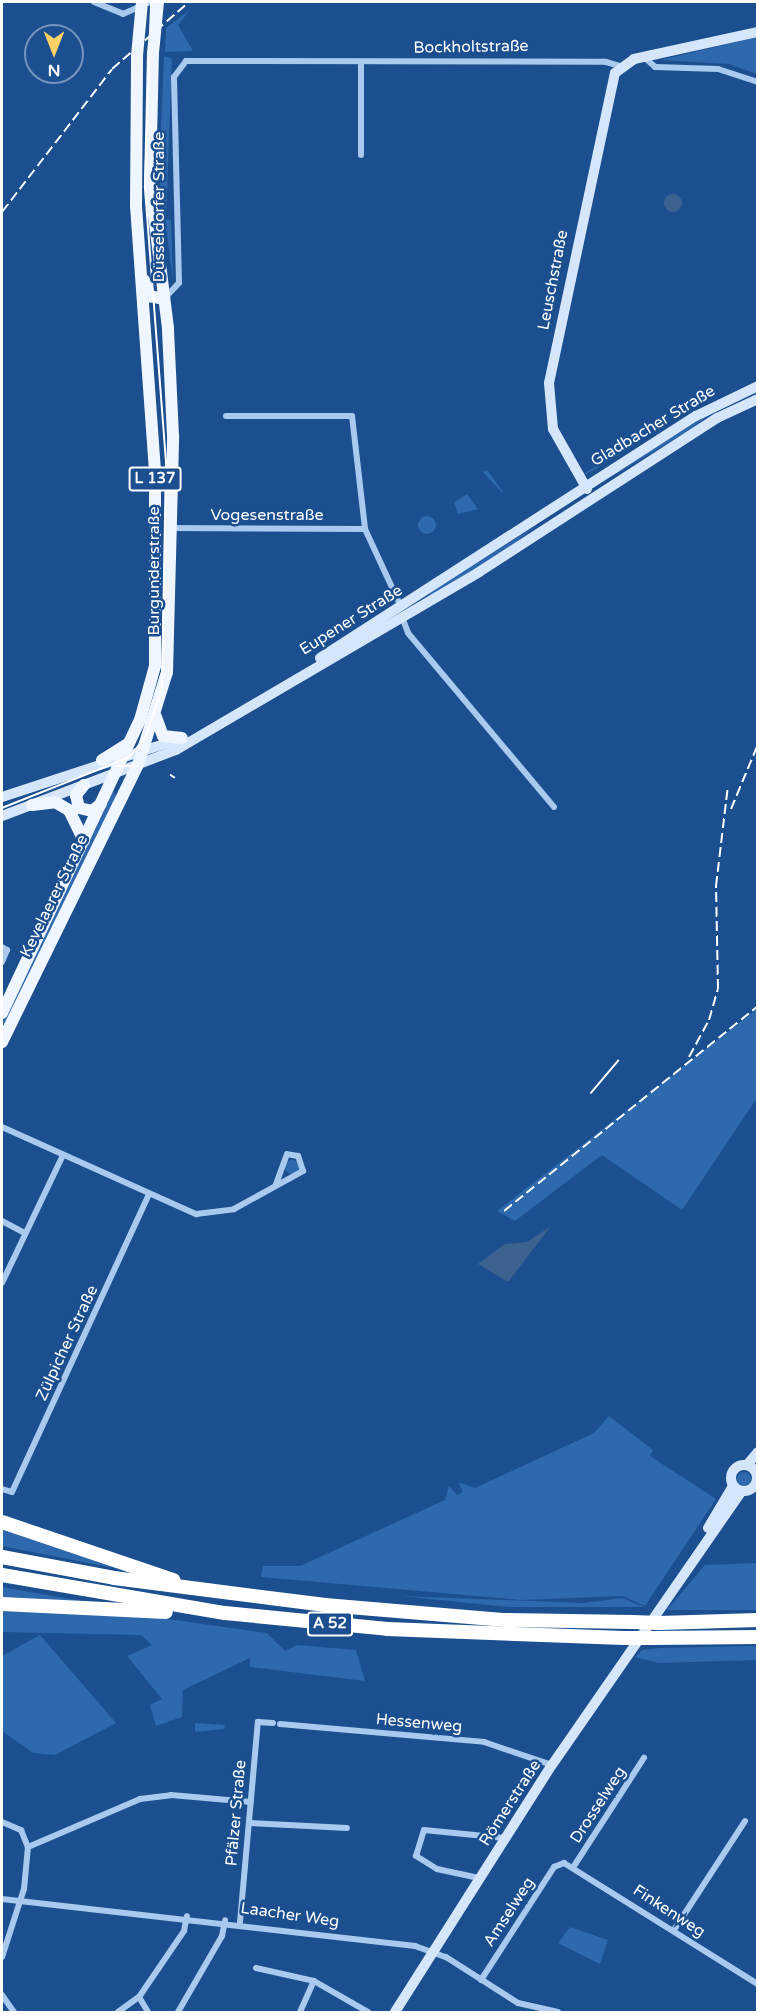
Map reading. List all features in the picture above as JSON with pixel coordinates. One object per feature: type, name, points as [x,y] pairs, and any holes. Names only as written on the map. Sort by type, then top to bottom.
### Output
[{"type":"highway","points":[[2,1522],[112,1562],[230,1594]]},
{"type":"highway","name":"A 52","points":[[2,1557],[230,1594],[427,1614],[633,1622],[657,1618],[758,1620]]},
{"type":"highway","name":"A 52","points":[[2,1575],[225,1613],[397,1630],[624,1638],[758,1637]]},
{"type":"highway","points":[[2,1604],[225,1613]]},
{"type":"main road","name":"Düsseldorfer Straße","points":[[142,2],[137,56],[139,268],[142,319]]},
{"type":"main road","name":"Düsseldorfer Straße","points":[[158,2],[153,53],[150,183],[164,299]]},
{"type":"main road","name":"Bockholtstraße","points":[[620,66],[644,57],[758,32]]},
{"type":"main road","name":"Leuschstraße","points":[[588,490],[553,429],[549,383],[598,143],[620,66]]},
{"type":"main road","points":[[139,268],[146,292],[164,299],[142,319]]},
{"type":"main road","name":"Burgunderstraße","points":[[138,766],[156,717],[170,655],[169,528],[173,436],[164,299]]},
{"type":"main road","name":"Burgunderstraße","points":[[124,756],[150,691],[156,649],[155,471],[142,319]]},
{"type":"main road","name":"Gladbacher Straße","points":[[569,502],[716,404],[758,386]]},
{"type":"main road","name":"Gladbacher Straße","points":[[588,490],[758,399]]},
{"type":"main road","name":"Eupener Straße","points":[[2,797],[102,760],[143,753],[182,738],[569,502]]},
{"type":"main road","name":"Eupener Straße","points":[[2,816],[138,766],[193,740],[402,618],[569,502]]},
{"type":"main road","points":[[156,717],[163,736],[182,738]]},
{"type":"main road","points":[[102,760],[131,741]]},
{"type":"main road","name":"Kevelaerer Straße","points":[[2,1013],[124,756]]},
{"type":"main road","name":"Kevelaerer Straße","points":[[2,1042],[138,766]]},
{"type":"main road","points":[[84,784],[76,795],[79,808],[92,811],[101,804]]},
{"type":"main road","points":[[32,805],[55,802],[69,810],[84,841]]},
{"type":"main road","points":[[753,1468],[733,1470],[737,1489],[756,1486],[753,1468],[758,1452]]},
{"type":"main road","name":"Römerstraße","points":[[395,2013],[552,1765],[657,1618],[672,1587],[737,1489]]},
{"type":"street","points":[[94,2],[123,14],[150,2]]},
{"type":"street","points":[[644,57],[655,67],[718,69],[758,82]]},
{"type":"street","name":"Bockholtstraße","points":[[181,63],[606,62],[620,66]]},
{"type":"street","name":"Düsseldorfer Straße","points":[[164,299],[179,283],[174,77],[181,63]]},
{"type":"street","points":[[361,63],[361,155]]},
{"type":"street","points":[[226,416],[346,415],[357,425],[357,488],[364,529],[401,606],[402,618]]},
{"type":"street","name":"Vogesenstraße","points":[[169,528],[364,529]]},
{"type":"street","name":"Eupener Straße","points":[[402,618],[408,633],[555,807]]},
{"type":"street","points":[[2,947],[7,950],[2,962]]},
{"type":"street","points":[[2,1127],[149,1194],[207,1215],[234,1209],[303,1171],[298,1156],[287,1155],[276,1185]]},
{"type":"street","points":[[2,1283],[63,1155]]},
{"type":"street","name":"Zülpicher Straße","points":[[2,1489],[12,1492],[149,1194]]},
{"type":"street","points":[[2,1221],[25,1233]]},
{"type":"street","name":"Pfälzer Straße","points":[[240,1922],[258,1722],[276,1724]]},
{"type":"street","name":"Hessenweg","points":[[276,1724],[484,1742],[552,1765]]},
{"type":"street","name":"Drosselweg","points":[[574,1866],[644,1758]]},
{"type":"street","points":[[28,1847],[140,1799],[171,1795],[251,1802]]},
{"type":"street","points":[[674,1930],[745,1821]]},
{"type":"street","points":[[2,1822],[21,1830],[28,1847],[21,1900],[2,1957]]},
{"type":"street","points":[[249,1823],[347,1828]]},
{"type":"street","points":[[479,1878],[437,1869],[416,1856],[424,1830],[505,1838]]},
{"type":"street","name":"Finkenweg","points":[[564,1863],[574,1866],[758,1984]]},
{"type":"street","name":"Amselweg","points":[[481,1980],[554,1867],[564,1863]]},
{"type":"street","name":"Laacher Weg","points":[[2,1899],[225,1920],[433,1950],[531,2010],[558,2013]]},
{"type":"street","points":[[118,2013],[139,1997],[184,1931],[187,1916]]},
{"type":"street","points":[[178,2013],[222,1936],[225,1920]]},
{"type":"street","points":[[256,1968],[314,1981],[368,2013]]},
{"type":"street","points":[[300,2013],[314,1981]]},
{"type":"street","points":[[2,1995],[14,2013]]},
{"type":"street","points":[[139,1997],[148,2013]]},
{"type":"shaded area","points":[[190,10],[178,25],[193,51],[165,52],[166,28]]},
{"type":"shaded area","points":[[757,37],[757,74],[729,64],[661,60]]},
{"type":"shaded area","points":[[164,56],[172,59],[166,219],[171,220],[173,281],[159,174]]},
{"type":"shaded area","points":[[673,194],[679,197],[682,203],[679,209],[673,212],[667,209],[664,203],[667,197]]},
{"type":"shaded area","points":[[712,413],[688,431],[601,483],[654,446]]},
{"type":"shaded area","points":[[633,444],[634,446],[585,475],[585,473]]},
{"type":"shaded area","points":[[487,470],[503,492],[502,493],[483,472]]},
{"type":"shaded area","points":[[467,494],[478,509],[458,514],[454,502]]},
{"type":"shaded area","points":[[423,516],[431,516],[436,521],[434,532],[423,534],[418,529],[418,521]]},
{"type":"shaded area","points":[[539,524],[494,558],[430,596],[430,593]]},
{"type":"shaded area","points":[[113,790],[116,795],[2,1034],[2,1020]]},
{"type":"shaded area","points":[[757,1009],[757,1098],[682,1210],[602,1155],[515,1221],[497,1211]]},
{"type":"shaded area","points":[[289,1160],[295,1160],[299,1167],[295,1174],[289,1174],[285,1170],[285,1164]]},
{"type":"shaded area","points":[[551,1226],[508,1282],[478,1264],[505,1244],[527,1242]]},
{"type":"shaded area","points":[[609,1416],[653,1450],[650,1456],[716,1499],[645,1606],[623,1596],[521,1600],[261,1577],[263,1566],[300,1566],[445,1500],[449,1486],[457,1495],[463,1492],[458,1482],[475,1488],[594,1433]]},
{"type":"shaded area","points":[[744,1472],[749,1474],[751,1479],[749,1484],[744,1486],[739,1484],[737,1479],[739,1474]]},
{"type":"shaded area","points":[[2,1528],[110,1566],[113,1568],[2,1546]]},
{"type":"shaded area","points":[[757,1563],[757,1610],[667,1610],[705,1565]]},
{"type":"shaded area","points":[[2,1587],[110,1606],[2,1598]]},
{"type":"shaded area","points":[[400,1596],[584,1603],[622,1598],[644,1607],[508,1607]]},
{"type":"shaded area","points":[[2,1611],[153,1617],[267,1633],[285,1651],[297,1645],[356,1650],[365,1681],[250,1667],[250,1658],[183,1690],[182,1717],[156,1726],[150,1705],[162,1699],[127,1656],[152,1645],[141,1635],[3,1632]]},
{"type":"shaded area","points":[[40,1635],[116,1723],[55,1755],[33,1753],[2,1731],[2,1656]]},
{"type":"shaded area","points":[[757,1646],[757,1660],[659,1663],[635,1657],[642,1650],[660,1648]]},
{"type":"shaded area","points":[[195,1723],[225,1725],[224,1729],[195,1732]]},
{"type":"shaded area","points":[[570,1927],[608,1940],[600,1964],[558,1943]]},
{"type":"tram line","points":[[2,808],[130,757],[146,736],[162,689],[166,462],[145,187],[151,2]]},
{"type":"tram line","points":[[116,766],[138,766]]},
{"type":"tram line","points":[[591,1093],[618,1061]]},
{"type":"railway","points":[[2,212],[112,69],[189,2]]},
{"type":"railway","points":[[731,809],[758,744]]},
{"type":"railway","points":[[689,1057],[709,1020],[718,989],[716,886],[728,786]]},
{"type":"railway","points":[[504,1211],[758,1006]]}]
